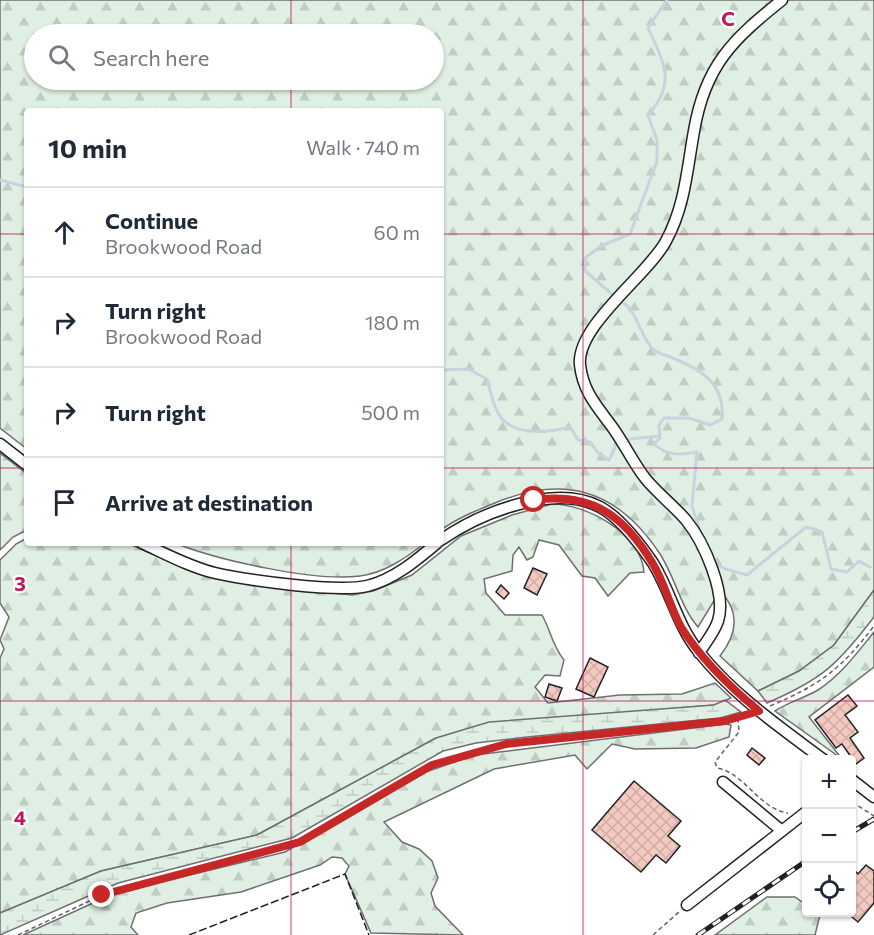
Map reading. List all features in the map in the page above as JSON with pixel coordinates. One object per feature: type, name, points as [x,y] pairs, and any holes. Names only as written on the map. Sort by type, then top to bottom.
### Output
[{"type":"street","points":[[699,653],[718,621],[720,606],[712,569],[703,546],[685,519],[645,478],[610,424],[592,402],[582,378],[579,354],[587,336],[658,254],[675,223],[685,196],[698,110],[712,72],[734,40],[782,0]]},
{"type":"street","points":[[0,444],[24,463]]},
{"type":"street","points":[[444,538],[485,517],[534,500],[557,497],[601,507],[627,531],[654,565],[681,626],[699,653],[759,711],[819,755]]},
{"type":"street","points":[[148,546],[179,561],[215,573],[343,588],[367,586],[387,578],[412,563],[433,546]]},
{"type":"street","points":[[723,782],[782,831]]},
{"type":"street","points":[[856,783],[874,797]]},
{"type":"street","points":[[687,905],[802,815]]},
{"type":"path","points":[[18,935],[102,895],[300,842],[432,765],[506,744],[725,721],[759,711],[805,691],[829,676],[844,663],[874,626]]},
{"type":"path","points":[[738,717],[739,732],[715,762],[717,768],[729,770],[777,811],[802,815]]},
{"type":"path","points":[[856,805],[874,816]]},
{"type":"path","points":[[653,935],[687,905]]},
{"type":"green space","points":[[0,0],[874,0],[874,590],[834,645],[799,671],[758,691],[720,656],[730,640],[734,623],[734,615],[727,599],[720,591],[698,627],[687,610],[660,554],[643,531],[625,514],[606,501],[585,493],[563,489],[540,490],[516,495],[490,505],[444,528],[444,108],[24,108],[24,447],[0,428]]},
{"type":"green space","points":[[0,453],[24,472],[24,532],[13,537],[0,550]]},
{"type":"green space","points":[[552,504],[566,505],[595,515],[623,533],[641,558],[644,572],[630,573],[608,596],[595,578],[582,576],[559,545],[539,540],[533,557],[527,560],[519,547],[513,555],[512,571],[484,579],[486,593],[505,615],[542,615],[564,660],[560,676],[545,675],[535,687],[548,703],[620,695],[682,694],[715,683],[731,698],[715,705],[619,713],[436,738],[257,835],[101,871],[0,913],[0,658],[4,649],[0,640],[9,617],[0,603],[0,560],[16,544],[24,540],[24,546],[134,546],[190,570],[352,595],[373,591],[412,575],[461,536],[512,515]]},
{"type":"green space","points":[[183,546],[421,546],[378,572],[341,577],[293,573]]},
{"type":"green space","points":[[874,590],[874,617],[839,659],[816,678],[767,703],[758,691],[799,671],[834,645]]},
{"type":"green space","points":[[874,632],[874,667],[809,717],[839,755],[836,755],[775,711],[818,690],[848,663]]},
{"type":"green space","points":[[725,700],[741,712],[720,718],[476,743],[443,751],[292,838],[118,883],[0,935],[0,913],[101,871],[257,835],[436,738],[489,722],[714,705]]},
{"type":"green space","points":[[731,725],[729,737],[696,748],[635,749],[612,744],[587,769],[575,755],[494,769],[384,822],[402,842],[419,849],[432,861],[438,878],[431,893],[435,906],[463,935],[371,933],[345,874],[349,866],[342,858],[332,857],[320,865],[241,892],[167,903],[136,913],[131,927],[138,935],[23,935],[115,893],[285,852],[420,774],[475,755]]},
{"type":"green space","points":[[767,897],[795,897],[802,902],[802,917],[820,917],[815,935],[715,935]]},
{"type":"building","points":[[533,568],[547,574],[537,595],[524,588]]},
{"type":"building","points":[[501,585],[509,593],[504,599],[496,592]]},
{"type":"building","points":[[590,658],[608,667],[594,697],[576,689]]},
{"type":"building","points":[[549,684],[562,688],[557,701],[545,697]]},
{"type":"building","points":[[848,695],[857,706],[845,715],[858,732],[850,738],[864,758],[856,764],[856,755],[850,755],[842,744],[836,748],[815,720]]},
{"type":"building","points":[[752,748],[765,758],[759,765],[747,755]]},
{"type":"building","points":[[634,781],[681,821],[668,836],[680,846],[666,863],[656,855],[641,872],[592,830]]},
{"type":"building","points":[[866,865],[874,871],[874,903],[858,922],[852,917],[856,917],[856,872],[858,874]]},
{"type":"waterway","points":[[612,294],[585,271],[585,258],[601,246],[630,234],[657,161],[657,140],[648,115],[662,93],[665,73],[663,62],[648,28],[667,0]]},
{"type":"waterway","points":[[0,180],[24,186]]},
{"type":"waterway","points":[[624,303],[654,350],[703,374],[716,388],[720,397],[722,419],[710,425],[689,418],[664,418],[659,425],[660,438],[654,444],[674,454],[697,452],[692,506],[701,534]]},
{"type":"waterway","points":[[444,370],[468,369],[487,379],[497,411],[510,425],[519,429],[551,431],[570,427],[578,440],[590,442],[598,453],[609,460],[616,445]]},
{"type":"waterway","points":[[630,439],[660,436]]},
{"type":"waterway","points":[[714,563],[725,569],[747,575],[806,527],[822,532],[831,569],[847,572],[859,561],[870,567]]},
{"type":"railway","points":[[856,830],[874,819]]},
{"type":"railway","points":[[698,935],[803,863]]},
{"type":"fence","points":[[189,935],[345,874],[369,935]]},
{"type":"route","points":[[102,895],[300,842],[432,765],[506,744],[725,721],[759,711],[699,653],[681,626],[654,565],[638,543],[613,516],[601,507],[578,500],[557,497],[534,500]]}]
